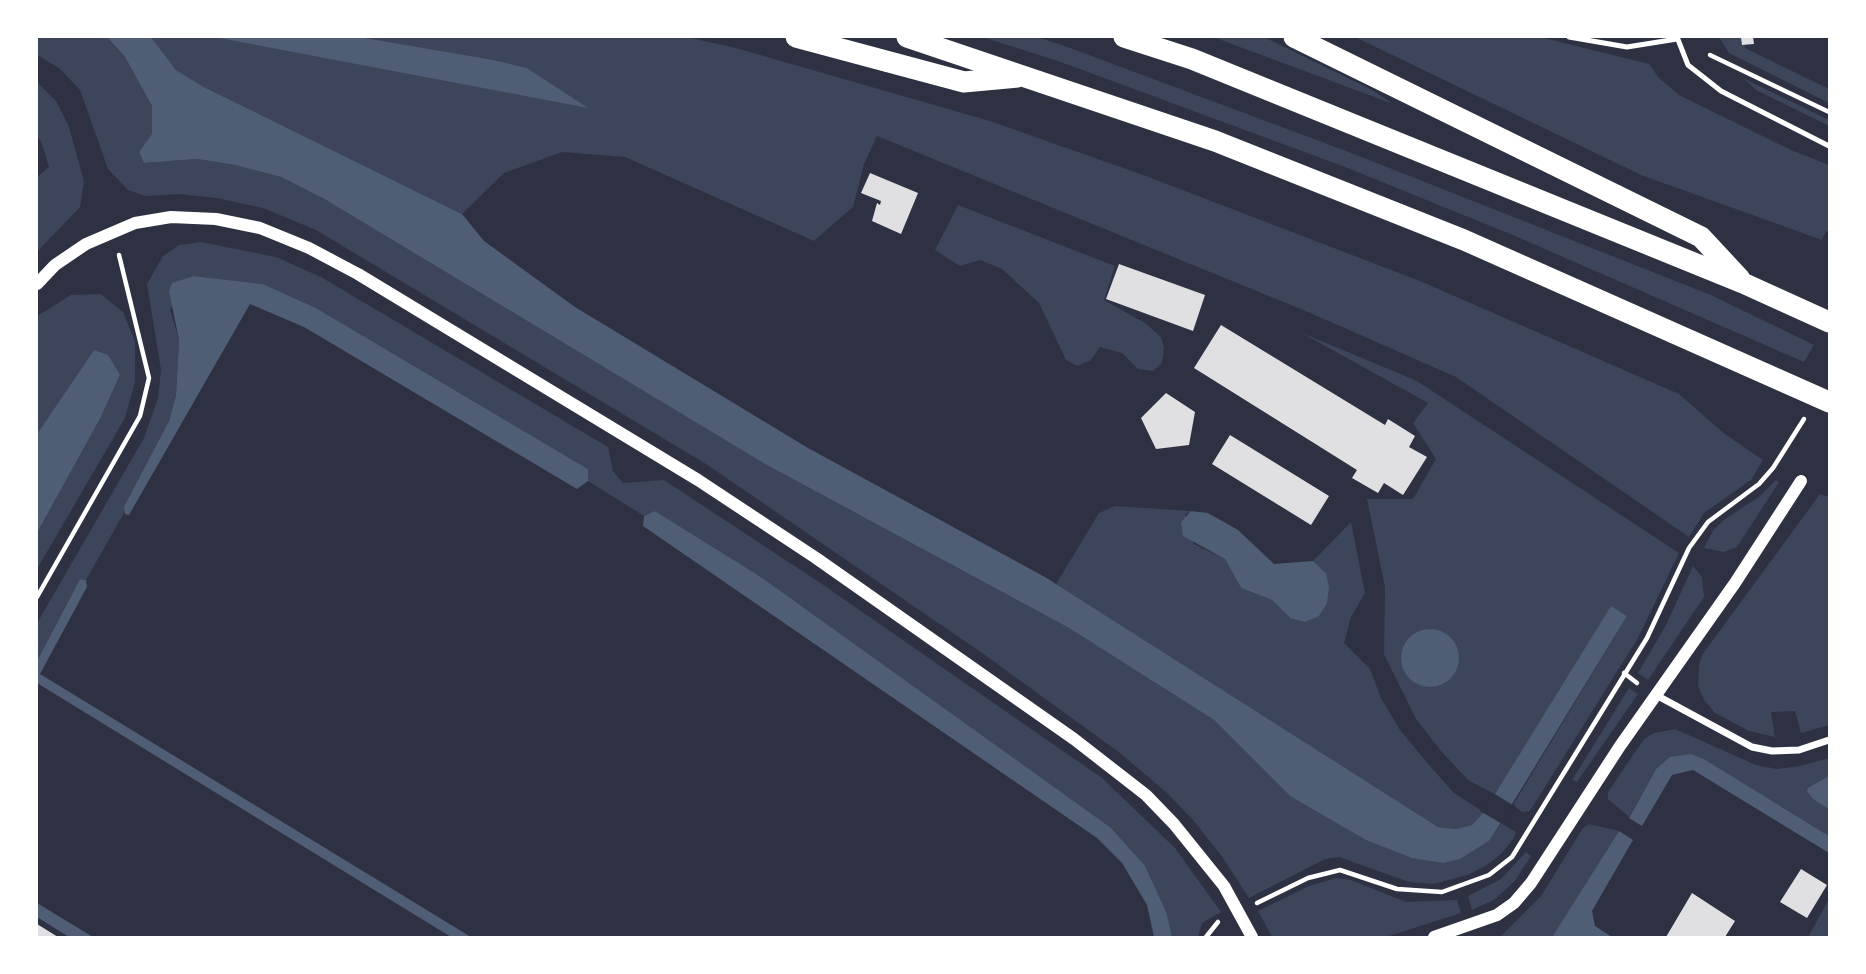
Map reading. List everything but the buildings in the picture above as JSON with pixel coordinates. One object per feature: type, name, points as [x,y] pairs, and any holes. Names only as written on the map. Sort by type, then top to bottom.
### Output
[{"type":"highway","points":[[796,37],[964,82],[1027,76]]},
{"type":"highway","points":[[907,37],[1215,141],[1439,230],[1829,402]]},
{"type":"highway","points":[[1124,37],[1192,59],[1744,283],[1829,322]]},
{"type":"highway","points":[[1294,37],[1701,237],[1744,283]]},
{"type":"street","points":[[37,284],[55,265],[86,244],[112,231],[171,217],[216,219],[260,228],[309,248],[358,274],[698,480],[816,558],[1074,739],[1146,795],[1174,824],[1208,862],[1252,937]]},
{"type":"street","points":[[1434,937],[1497,915],[1514,902],[1531,883],[1801,481]]},
{"type":"street","points":[[1656,695],[1752,747],[1772,751],[1799,750],[1829,740]]},
{"type":"lane","points":[[1569,37],[1628,47],[1677,38],[1689,65],[1721,91],[1829,145]]},
{"type":"path","points":[[1677,38],[1829,112]]},
{"type":"path","points":[[37,597],[140,416],[149,378],[112,231]]},
{"type":"path","points":[[1206,937],[1213,925],[1239,911],[1327,872],[1354,872],[1397,889],[1442,892],[1489,875],[1512,857],[1647,638],[1689,548],[1708,522],[1766,476],[1808,412]]},
{"type":"shaded area","points":[[37,37],[107,37],[125,57],[152,106],[153,134],[139,152],[144,163],[197,159],[235,165],[281,177],[326,200],[765,464],[1069,628],[1214,720],[1290,796],[1490,840],[1501,823],[1516,832],[1514,838],[1502,853],[1487,865],[1470,874],[1434,884],[1409,882],[1339,857],[1325,859],[1249,898],[1221,855],[1193,820],[1167,793],[1120,753],[982,653],[706,464],[316,230],[263,208],[216,198],[179,194],[145,196],[128,190],[108,169],[80,90],[59,68],[37,55]]},
{"type":"shaded area","points":[[107,37],[151,37],[176,70],[204,87],[462,214],[484,241],[575,307],[808,448],[1045,577],[1438,827],[1456,829],[1472,825],[1484,812],[1611,606],[1627,616],[1490,840],[1460,859],[1443,863],[1412,858],[1366,840],[1290,796],[1214,720],[1069,628],[765,464],[326,200],[281,177],[235,165],[197,159],[144,163],[139,152],[152,134],[152,106],[125,57]]},
{"type":"shaded area","points":[[151,37],[222,38],[585,107],[527,68],[359,37],[687,37],[736,48],[990,121],[1146,176],[1420,281],[1679,394],[1725,434],[1763,460],[1751,480],[1704,513],[1689,537],[1456,377],[1308,312],[877,136],[864,164],[853,207],[814,241],[625,157],[562,152],[504,173],[462,214],[204,87],[176,70]]},
{"type":"shaded area","points":[[214,37],[359,37],[493,60],[527,68],[588,108]]},
{"type":"shaded area","points":[[982,37],[1036,37],[1062,45],[1349,152],[1711,295],[1814,345],[1804,362],[1515,236],[1345,167],[1058,61]]},
{"type":"shaded area","points":[[1213,37],[1264,37],[1372,90],[1393,104]]},
{"type":"shaded area","points":[[1355,37],[1540,37],[1649,64],[1659,78],[1679,95],[1791,150],[1829,165],[1829,232],[1826,231],[1822,240],[1641,175]]},
{"type":"shaded area","points":[[1719,37],[1743,37],[1745,48],[1829,89],[1829,103],[1729,53]]},
{"type":"shaded area","points":[[1743,78],[1829,120],[1829,126],[1756,90]]},
{"type":"shaded area","points":[[37,82],[56,101],[69,127],[84,181],[80,207],[37,252],[37,177],[49,167],[41,141],[37,137]]},
{"type":"shaded area","points":[[958,205],[1115,266],[1104,300],[1145,323],[1161,337],[1164,348],[1162,363],[1153,371],[1138,369],[1122,353],[1100,347],[1091,360],[1077,366],[1066,360],[1039,303],[1002,269],[980,260],[960,266],[935,250]]},
{"type":"shaded area","points":[[201,242],[276,257],[321,277],[608,447],[613,471],[623,483],[664,480],[822,584],[1102,778],[1175,848],[1221,912],[1202,923],[1198,937],[1172,937],[1167,914],[1110,827],[761,577],[655,511],[644,516],[588,481],[588,469],[316,308],[263,284],[194,276],[170,309],[179,340],[176,395],[169,421],[124,513],[86,580],[80,579],[37,661],[37,623],[144,438],[158,398],[161,370],[147,284],[163,256],[179,245]]},
{"type":"shaded area","points":[[194,276],[263,284],[316,308],[588,469],[588,481],[577,489],[304,327],[250,304],[129,515],[125,514],[124,507],[169,421],[176,395],[179,340],[169,291],[172,283]]},
{"type":"shaded area","points":[[101,294],[123,312],[135,341],[135,382],[125,418],[37,569],[37,533],[101,417],[120,375],[94,350],[37,434],[37,316],[71,295]]},
{"type":"shaded area","points":[[1300,332],[1417,381],[1679,553],[1638,638],[1530,811],[1522,812],[1513,805],[1627,616],[1611,607],[1496,795],[1468,780],[1416,719],[1384,654],[1385,587],[1367,499],[1413,499],[1436,459],[1413,423],[1428,403]]},
{"type":"shaded area","points":[[94,350],[108,355],[120,375],[101,417],[37,533],[37,434]]},
{"type":"shaded area","points":[[1776,480],[1779,482],[1737,547],[1724,552],[1704,548],[1714,529],[1759,497]]},
{"type":"shaded area","points":[[1820,494],[1829,497],[1829,725],[1801,733],[1795,711],[1771,712],[1775,737],[1749,731],[1715,713],[1704,700],[1698,686],[1699,665],[1702,655]]},
{"type":"shaded area","points":[[1115,506],[1191,511],[1185,515],[1194,544],[1225,559],[1241,588],[1272,600],[1290,618],[1326,573],[1313,561],[1351,522],[1365,593],[1351,617],[1344,643],[1370,669],[1381,698],[1400,730],[1454,793],[1484,812],[1472,825],[1456,829],[1438,827],[1056,584],[1099,513]]},
{"type":"shaded area","points":[[655,511],[761,577],[1110,827],[1145,866],[1167,914],[1172,937],[1154,937],[1147,905],[1122,863],[1097,838],[643,526],[644,516]]},
{"type":"shaded area","points":[[1191,511],[1208,513],[1238,530],[1274,564],[1313,561],[1326,573],[1329,587],[1327,603],[1319,616],[1305,622],[1290,618],[1272,600],[1241,588],[1225,559],[1183,536],[1181,522]]},
{"type":"shaded area","points":[[1693,566],[1702,577],[1704,597],[1648,680],[1638,673],[1666,625]]},
{"type":"shaded area","points":[[80,579],[86,580],[87,587],[40,674],[471,937],[451,937],[37,683],[37,661]]},
{"type":"shaded area","points":[[1424,629],[1436,629],[1451,637],[1459,652],[1459,664],[1451,679],[1436,687],[1424,687],[1409,679],[1401,664],[1401,652],[1409,637]]},
{"type":"shaded area","points":[[1629,688],[1638,694],[1577,782],[1572,780]]},
{"type":"shaded area","points":[[1675,729],[1756,765],[1777,769],[1829,758],[1829,776],[1809,787],[1814,800],[1829,809],[1829,836],[1704,759],[1691,754],[1656,769],[1629,817],[1608,799],[1608,792],[1644,739],[1654,733]]},
{"type":"shaded area","points":[[1691,754],[1704,759],[1829,836],[1829,853],[1693,770],[1672,775],[1642,826],[1629,818],[1656,769],[1670,757]]},
{"type":"shaded area","points":[[1829,776],[1829,809],[1814,800],[1807,791],[1809,787]]},
{"type":"shaded area","points":[[1589,824],[1619,831],[1552,937],[1500,937],[1541,896],[1583,828]]},
{"type":"shaded area","points":[[1619,831],[1633,840],[1592,911],[1595,926],[1612,937],[1552,937]]},
{"type":"shaded area","points":[[1526,852],[1531,856],[1514,882],[1494,900],[1472,910],[1468,896],[1501,879]]},
{"type":"shaded area","points":[[1336,878],[1351,880],[1406,902],[1457,900],[1461,913],[1386,937],[1272,937],[1258,911],[1309,886]]},
{"type":"shaded area","points":[[1829,899],[1829,937],[1808,937]]},
{"type":"shaded area","points":[[37,903],[93,937],[69,937],[37,917]]},
{"type":"pier","points":[[1493,793],[1516,807],[1504,825],[1480,811]]}]
